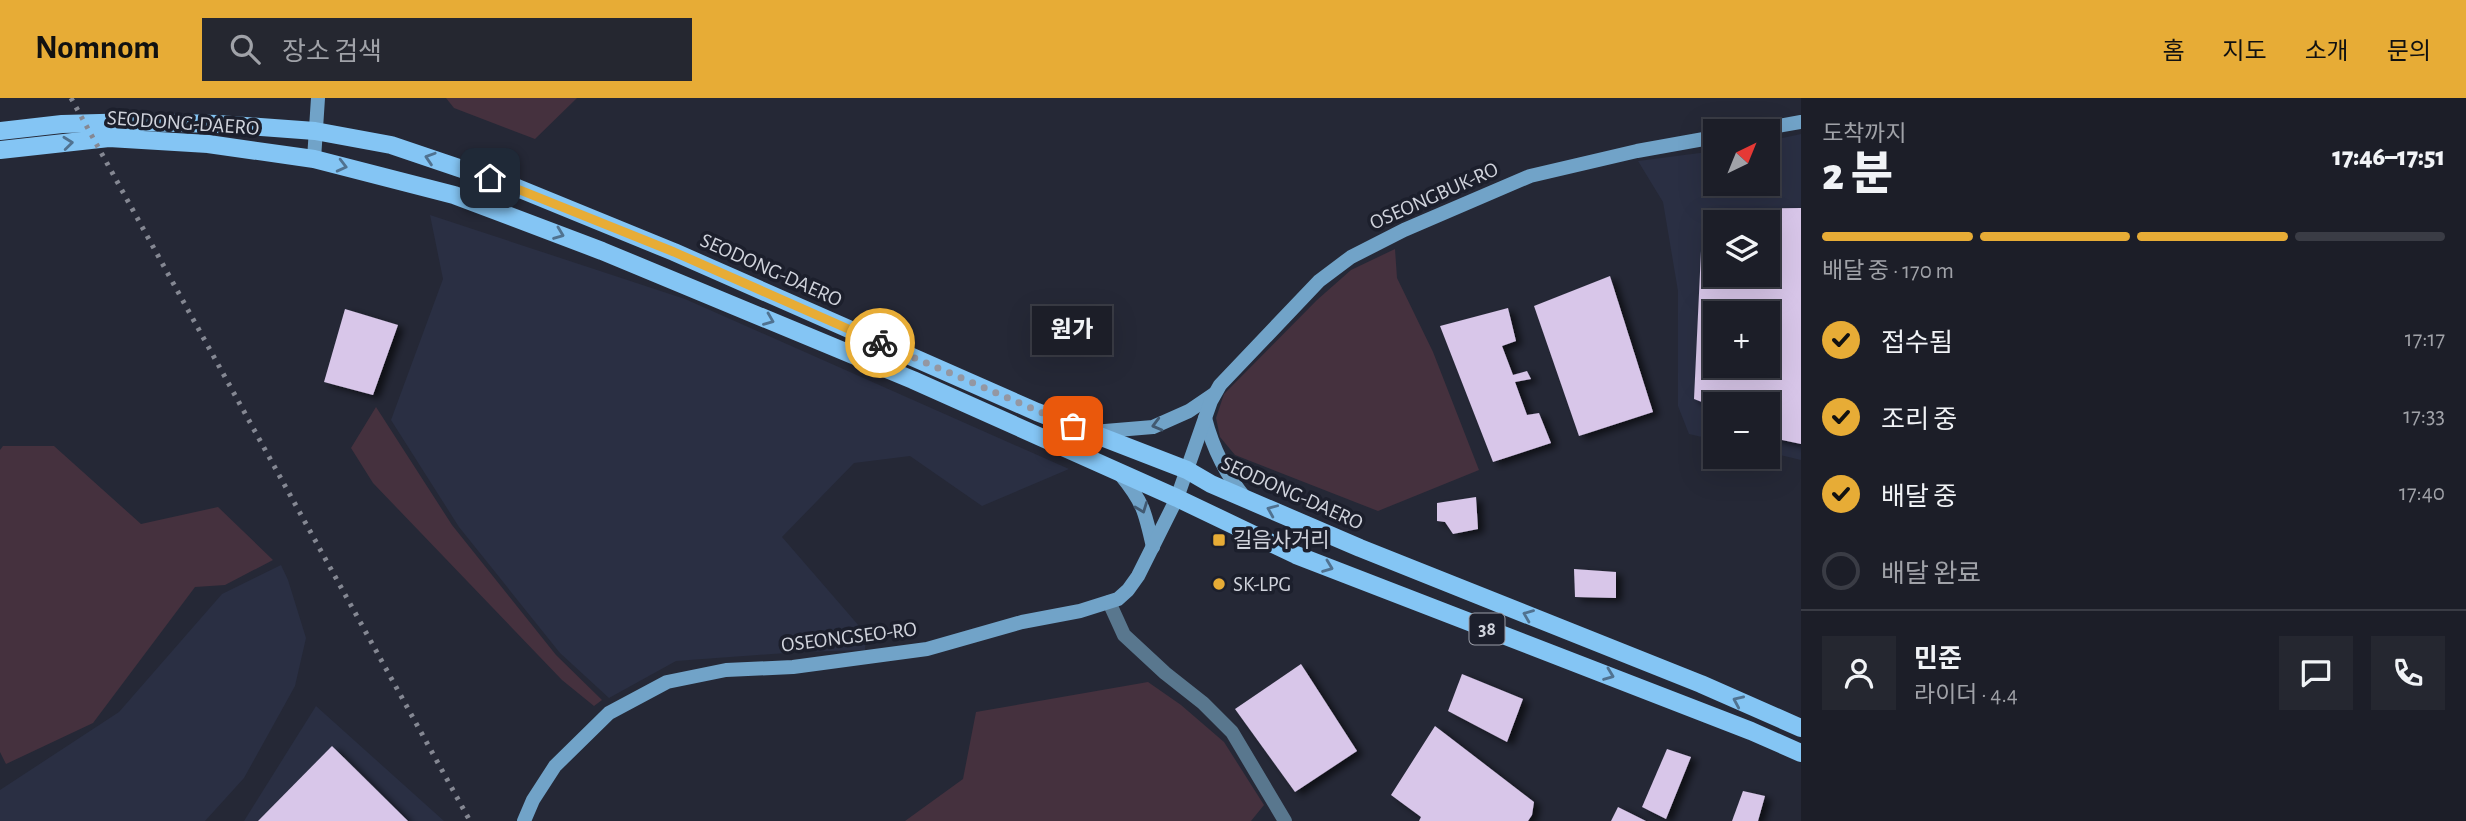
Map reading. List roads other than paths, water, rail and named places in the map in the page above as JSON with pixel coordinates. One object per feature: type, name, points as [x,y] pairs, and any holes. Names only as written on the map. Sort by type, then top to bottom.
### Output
[{"type":"main road","name":"SEODONG-DAERO","points":[[0,131],[62,124],[137,121],[315,131],[391,145],[515,187],[674,252],[1037,412],[1187,470],[1211,484],[1360,548],[1702,684],[1801,728]]},
{"type":"main road","name":"SEODONG-DAERO","points":[[0,150],[108,138],[208,144],[314,159],[454,195],[602,251],[913,380],[1177,498],[1296,555],[1801,753]]},
{"type":"street","points":[[314,159],[318,98]]},
{"type":"street","points":[[1780,126],[1801,122]]},
{"type":"street","name":"OSEONGBUK-RO","points":[[1217,389],[1319,281],[1351,257],[1404,230],[1530,176],[1703,139]]},
{"type":"street","points":[[1090,433],[1153,427],[1189,411],[1217,389]]},
{"type":"street","name":"OSEONGSEO-RO","points":[[524,821],[533,800],[555,766],[609,713],[667,682],[726,670],[793,667],[927,649],[1118,599],[1128,590],[1177,498],[1217,389]]},
{"type":"street","points":[[1205,418],[1213,447],[1225,470],[1247,500]]},
{"type":"street","points":[[1120,474],[1139,497],[1145,510],[1153,547]]},
{"type":"street","points":[[1109,602],[1124,635],[1203,703],[1232,732],[1285,821]]},
{"type":"railway","points":[[71,98],[470,821]]},
{"type":"place","name":"원가","points":[[1073,426]]},
{"type":"place","name":"길음사거리","points":[[1219,540]]},
{"type":"place","name":"SK-LPG","points":[[1219,584]]}]
